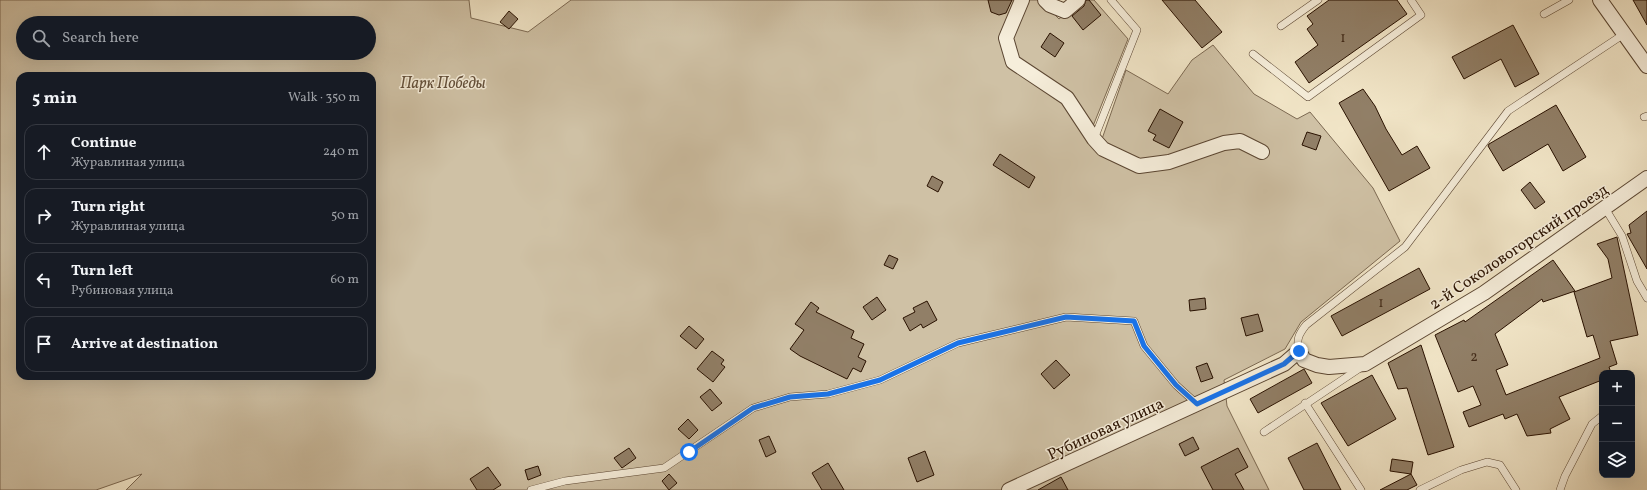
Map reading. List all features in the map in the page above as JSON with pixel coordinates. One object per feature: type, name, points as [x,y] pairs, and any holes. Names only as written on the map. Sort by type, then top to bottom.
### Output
[{"type":"street","points":[[1022,0],[1006,38],[1013,62],[1067,98],[1094,139],[1103,149],[1139,166],[1169,162],[1224,143],[1240,142],[1262,152]]},
{"type":"street","points":[[1045,0],[1050,5],[1065,11],[1078,0]]},
{"type":"street","points":[[1600,0],[1647,66]]},
{"type":"street","name":"2-й Соколовогорский проезд","points":[[1365,364],[1484,293],[1647,178]]},
{"type":"street","points":[[1299,351],[1304,360],[1317,365],[1329,367],[1365,364]]},
{"type":"street","name":"Рубиновая улица","points":[[1009,490],[1284,364],[1299,351]]},
{"type":"lane","points":[[1094,139],[1137,30],[1111,0]]},
{"type":"lane","points":[[1280,26],[1318,0]]},
{"type":"lane","points":[[1253,54],[1308,97],[1421,15],[1411,0]]},
{"type":"lane","points":[[1544,14],[1569,0]]},
{"type":"lane","points":[[1299,351],[1297,343],[1298,336],[1306,325],[1405,247],[1508,111],[1624,34]]},
{"type":"lane","points":[[1605,208],[1622,236],[1637,281],[1647,298]]},
{"type":"lane","points":[[531,490],[565,481],[664,468],[753,408],[790,397],[828,394],[880,380],[958,343],[1066,317],[1134,321],[1144,346],[1176,385],[1197,404]]},
{"type":"lane","points":[[1264,432],[1365,364]]},
{"type":"lane","points":[[1305,403],[1362,490]]},
{"type":"lane","points":[[1560,490],[1565,476],[1592,424],[1599,418]]},
{"type":"lane","points":[[1420,490],[1461,470],[1487,462],[1500,465],[1516,490]]},
{"type":"green space","name":"Парк Победы","points":[[0,0],[469,0],[471,18],[528,32],[571,0],[1018,0],[1006,55],[1063,100],[1102,139],[1126,70],[1168,94],[1192,60],[1213,45],[1254,94],[1297,119],[1310,112],[1373,188],[1400,241],[1301,322],[1285,349],[1224,380],[1227,406],[1269,490],[126,490],[142,474],[96,490],[0,490]]},
{"type":"green space","points":[[1029,0],[1040,0],[1059,19],[1082,0],[1094,0],[1128,39],[1093,126],[1018,60],[1010,36]]},
{"type":"building","points":[[988,0],[1012,0],[1006,13],[999,15],[991,12]]},
{"type":"building","points":[[1086,0],[1089,0],[1101,15],[1083,30],[1072,16],[1084,6]]},
{"type":"building","points":[[1162,0],[1195,0],[1222,32],[1202,48]]},
{"type":"building","points":[[1329,0],[1397,0],[1407,14],[1309,83],[1295,62],[1318,45],[1307,29],[1313,24],[1307,16]]},
{"type":"building","points":[[1633,0],[1647,0],[1647,25]]},
{"type":"building","points":[[509,11],[518,19],[509,29],[500,22]]},
{"type":"building","points":[[1513,25],[1539,74],[1515,87],[1501,59],[1464,79],[1452,57]]},
{"type":"building","points":[[1050,33],[1064,43],[1055,57],[1041,47]]},
{"type":"building","points":[[1363,89],[1375,106],[1386,129],[1402,155],[1417,146],[1430,168],[1389,191],[1339,103]]},
{"type":"building","points":[[1556,105],[1586,157],[1563,171],[1548,144],[1503,171],[1488,146],[1489,144]]},
{"type":"building","points":[[1160,109],[1183,122],[1169,148],[1153,140],[1156,135],[1148,131]]},
{"type":"building","points":[[1307,132],[1321,136],[1316,150],[1302,145]]},
{"type":"building","points":[[1000,154],[1035,177],[1029,188],[993,165]]},
{"type":"building","points":[[932,176],[943,182],[938,192],[927,186]]},
{"type":"building","points":[[1530,182],[1545,202],[1535,209],[1521,190]]},
{"type":"building","points":[[1647,211],[1647,269],[1627,234],[1631,233],[1629,225]]},
{"type":"building","points":[[1617,237],[1638,335],[1610,341],[1617,364],[1609,367],[1610,370],[1599,370],[1599,381],[1559,397],[1570,419],[1550,429],[1551,433],[1527,436],[1517,414],[1505,419],[1503,414],[1469,427],[1463,412],[1481,405],[1473,386],[1458,392],[1435,335],[1464,320],[1465,322],[1553,260],[1575,291],[1543,302],[1542,299],[1495,334],[1508,365],[1496,370],[1506,395],[1600,358],[1593,335],[1587,337],[1574,292],[1612,278],[1608,259],[1597,244]]},
{"type":"building","points":[[889,255],[898,259],[893,269],[884,265]]},
{"type":"building","points":[[1419,268],[1430,289],[1342,336],[1331,316]]},
{"type":"building","points":[[877,297],[886,310],[872,320],[863,307]]},
{"type":"building","points":[[1205,298],[1206,309],[1190,311],[1189,300]]},
{"type":"building","points":[[927,301],[937,320],[923,328],[921,324],[910,331],[903,318],[915,312],[913,308]]},
{"type":"building","points":[[811,302],[819,308],[816,312],[854,331],[851,338],[864,344],[858,357],[866,361],[861,372],[853,368],[847,379],[800,356],[790,349],[804,330],[795,324]]},
{"type":"building","points":[[1258,314],[1263,331],[1246,336],[1241,318]]},
{"type":"building","points":[[689,326],[704,339],[696,349],[680,336]]},
{"type":"building","points":[[1421,345],[1454,447],[1428,455],[1407,388],[1398,389],[1388,363]]},
{"type":"building","points":[[712,351],[724,360],[721,364],[725,367],[713,382],[697,369]]},
{"type":"building","points":[[1056,360],[1070,375],[1054,389],[1041,374]]},
{"type":"building","points":[[1207,363],[1213,378],[1201,382],[1196,367]]},
{"type":"building","points":[[1304,369],[1312,383],[1258,413],[1250,399]]},
{"type":"building","points":[[1372,375],[1396,419],[1348,446],[1321,403]]},
{"type":"building","points":[[710,389],[722,403],[712,411],[700,397]]},
{"type":"building","points":[[688,419],[698,430],[689,439],[678,429]]},
{"type":"building","points":[[769,436],[776,452],[766,457],[759,440]]},
{"type":"building","points":[[1193,437],[1199,449],[1185,456],[1179,444]]},
{"type":"building","points":[[1317,443],[1341,490],[1304,490],[1288,458]]},
{"type":"building","points":[[629,448],[636,458],[622,468],[614,458]]},
{"type":"building","points":[[1238,448],[1248,467],[1235,474],[1244,490],[1213,490],[1201,467]]},
{"type":"building","points":[[925,451],[934,475],[917,482],[908,458]]},
{"type":"building","points":[[1392,459],[1413,462],[1411,474],[1390,471]]},
{"type":"building","points":[[828,463],[844,490],[822,490],[812,473]]},
{"type":"building","points":[[538,466],[541,475],[528,480],[525,470]]},
{"type":"building","points":[[488,467],[501,485],[493,490],[477,490],[470,479]]},
{"type":"building","points":[[669,474],[677,483],[669,490],[662,481]]},
{"type":"building","points":[[1411,474],[1417,485],[1407,490],[1380,490]]},
{"type":"building","points":[[1061,477],[1068,490],[1038,490]]},
{"type":"route","points":[[689,452],[753,408],[790,397],[828,394],[880,380],[958,343],[1066,317],[1134,321],[1144,346],[1176,385],[1197,404],[1284,364],[1299,351]]}]
